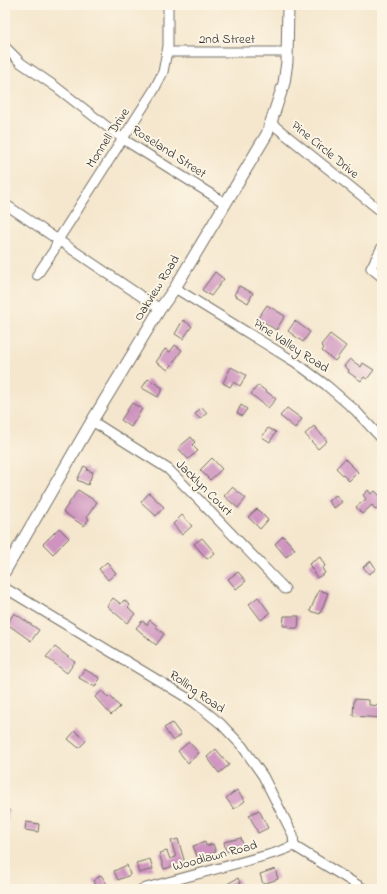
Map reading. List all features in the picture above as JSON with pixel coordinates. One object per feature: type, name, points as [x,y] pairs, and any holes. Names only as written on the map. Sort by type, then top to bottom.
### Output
[{"type":"street","name":"Monnell Drive","points":[[36,275],[54,250],[58,240],[154,90],[163,72],[168,46],[168,5]]},
{"type":"street","name":"Oakview Road","points":[[5,571],[92,421],[160,309],[175,288],[267,134],[284,84],[288,52],[288,5]]},
{"type":"street","name":"Roseland Street","points":[[5,47],[21,63],[122,139],[225,204]]},
{"type":"street","name":"2nd Street","points":[[167,52],[288,52]]},
{"type":"street","name":"Pine Circle Drive","points":[[271,123],[382,212]]},
{"type":"street","points":[[5,204],[160,309]]},
{"type":"street","points":[[382,247],[371,268],[382,277]]},
{"type":"street","name":"Pine Valley Road","points":[[175,288],[295,362],[355,410],[382,440]]},
{"type":"street","name":"Jacklyn Court","points":[[92,421],[132,445],[168,470],[285,589]]},
{"type":"street","name":"Rolling Road","points":[[5,588],[194,702],[220,723],[242,746],[263,776],[293,835],[294,846]]},
{"type":"street","points":[[294,846],[364,889]]},
{"type":"street","name":"Woodlawn Road","points":[[142,889],[275,853],[294,846]]},
{"type":"building","points":[[215,272],[224,279],[211,296],[202,290]]},
{"type":"building","points":[[239,286],[253,293],[248,303],[234,295]]},
{"type":"building","points":[[267,305],[285,316],[276,330],[258,318]]},
{"type":"building","points":[[183,320],[192,326],[183,339],[175,334]]},
{"type":"building","points":[[295,321],[310,332],[303,342],[288,331]]},
{"type":"building","points":[[330,334],[346,346],[335,361],[322,351],[324,348],[321,345]]},
{"type":"building","points":[[175,345],[182,350],[168,370],[156,362],[165,349],[170,352]]},
{"type":"building","points":[[350,359],[361,367],[363,363],[374,370],[367,379],[364,377],[361,381],[348,372],[349,370],[344,366]]},
{"type":"building","points":[[231,367],[246,375],[240,386],[233,382],[230,387],[223,383]]},
{"type":"building","points":[[148,379],[163,388],[158,397],[142,388]]},
{"type":"building","points":[[258,385],[276,399],[268,408],[251,394]]},
{"type":"building","points":[[132,403],[142,409],[131,427],[121,420]]},
{"type":"building","points":[[241,405],[247,409],[242,416],[237,413]]},
{"type":"building","points":[[202,407],[207,413],[200,419],[195,414]]},
{"type":"building","points":[[287,408],[302,419],[295,428],[280,416]]},
{"type":"building","points":[[314,426],[327,441],[318,449],[305,434]]},
{"type":"building","points":[[268,428],[276,432],[270,442],[262,437]]},
{"type":"building","points":[[191,437],[195,442],[192,445],[198,451],[188,459],[178,448]]},
{"type":"building","points":[[212,458],[222,469],[210,480],[200,470]]},
{"type":"building","points":[[345,459],[358,472],[349,481],[336,468]]},
{"type":"building","points":[[84,466],[88,468],[87,470],[93,472],[88,485],[77,480]]},
{"type":"building","points":[[232,487],[246,498],[238,508],[224,496]]},
{"type":"building","points":[[78,490],[97,502],[87,517],[89,519],[84,526],[63,512]]},
{"type":"building","points":[[368,490],[371,494],[375,491],[382,498],[382,505],[376,510],[372,505],[362,514],[356,507],[366,499],[363,495]]},
{"type":"building","points":[[149,493],[164,507],[156,516],[141,502]]},
{"type":"building","points":[[336,495],[342,502],[334,508],[328,501]]},
{"type":"building","points":[[257,509],[268,520],[260,529],[248,517]]},
{"type":"building","points":[[182,515],[192,526],[182,535],[173,524]]},
{"type":"building","points":[[59,528],[69,538],[53,554],[43,544]]},
{"type":"building","points":[[283,536],[295,549],[286,557],[275,544]]},
{"type":"building","points":[[202,538],[215,553],[207,559],[194,544]]},
{"type":"building","points":[[320,557],[325,566],[322,568],[325,573],[317,578],[309,564]]},
{"type":"building","points":[[371,561],[376,569],[369,574],[363,567]]},
{"type":"building","points":[[107,562],[116,573],[108,580],[99,569]]},
{"type":"building","points":[[238,572],[246,581],[236,589],[228,579]]},
{"type":"building","points":[[319,590],[328,593],[320,614],[310,611]]},
{"type":"building","points":[[258,597],[270,613],[261,620],[249,604]]},
{"type":"building","points":[[113,598],[121,604],[124,600],[130,605],[128,607],[135,614],[127,623],[107,606]]},
{"type":"building","points":[[14,613],[39,630],[31,641],[7,624]]},
{"type":"building","points":[[284,616],[299,616],[298,628],[283,626]]},
{"type":"building","points":[[150,620],[164,634],[156,645],[136,628],[142,621],[147,625]]},
{"type":"building","points":[[55,647],[75,662],[67,673],[46,657]]},
{"type":"building","points":[[84,669],[100,678],[95,687],[79,678]]},
{"type":"building","points":[[102,691],[108,698],[110,696],[120,707],[111,715],[95,697]]},
{"type":"building","points":[[354,699],[369,700],[369,705],[382,706],[382,718],[353,716]]},
{"type":"building","points":[[172,723],[181,735],[173,741],[164,728]]},
{"type":"building","points":[[75,731],[86,741],[79,748],[68,739]]},
{"type":"building","points":[[189,742],[199,753],[188,763],[178,751]]},
{"type":"building","points":[[216,749],[229,765],[219,773],[207,757]]},
{"type":"building","points":[[237,790],[245,801],[234,809],[226,798]]},
{"type":"building","points":[[5,809],[9,810],[6,829],[5,829]]},
{"type":"building","points":[[259,810],[268,828],[258,833],[249,815]]},
{"type":"building","points":[[26,822],[39,824],[38,832],[25,830]]},
{"type":"building","points":[[241,838],[244,848],[226,852],[224,842]]},
{"type":"building","points":[[178,839],[185,863],[164,869],[159,853],[167,851],[170,859],[176,857],[171,841]]},
{"type":"building","points":[[205,842],[206,846],[213,844],[216,852],[210,854],[211,857],[199,861],[193,846]]},
{"type":"building","points":[[150,859],[153,869],[139,873],[136,863]]},
{"type":"building","points":[[127,865],[130,875],[118,880],[114,871]]},
{"type":"building","points":[[275,869],[278,879],[263,884],[260,874]]},
{"type":"building","points":[[101,875],[107,884],[99,889],[93,881]]},
{"type":"building","points":[[238,878],[243,889],[229,889],[227,884]]}]
